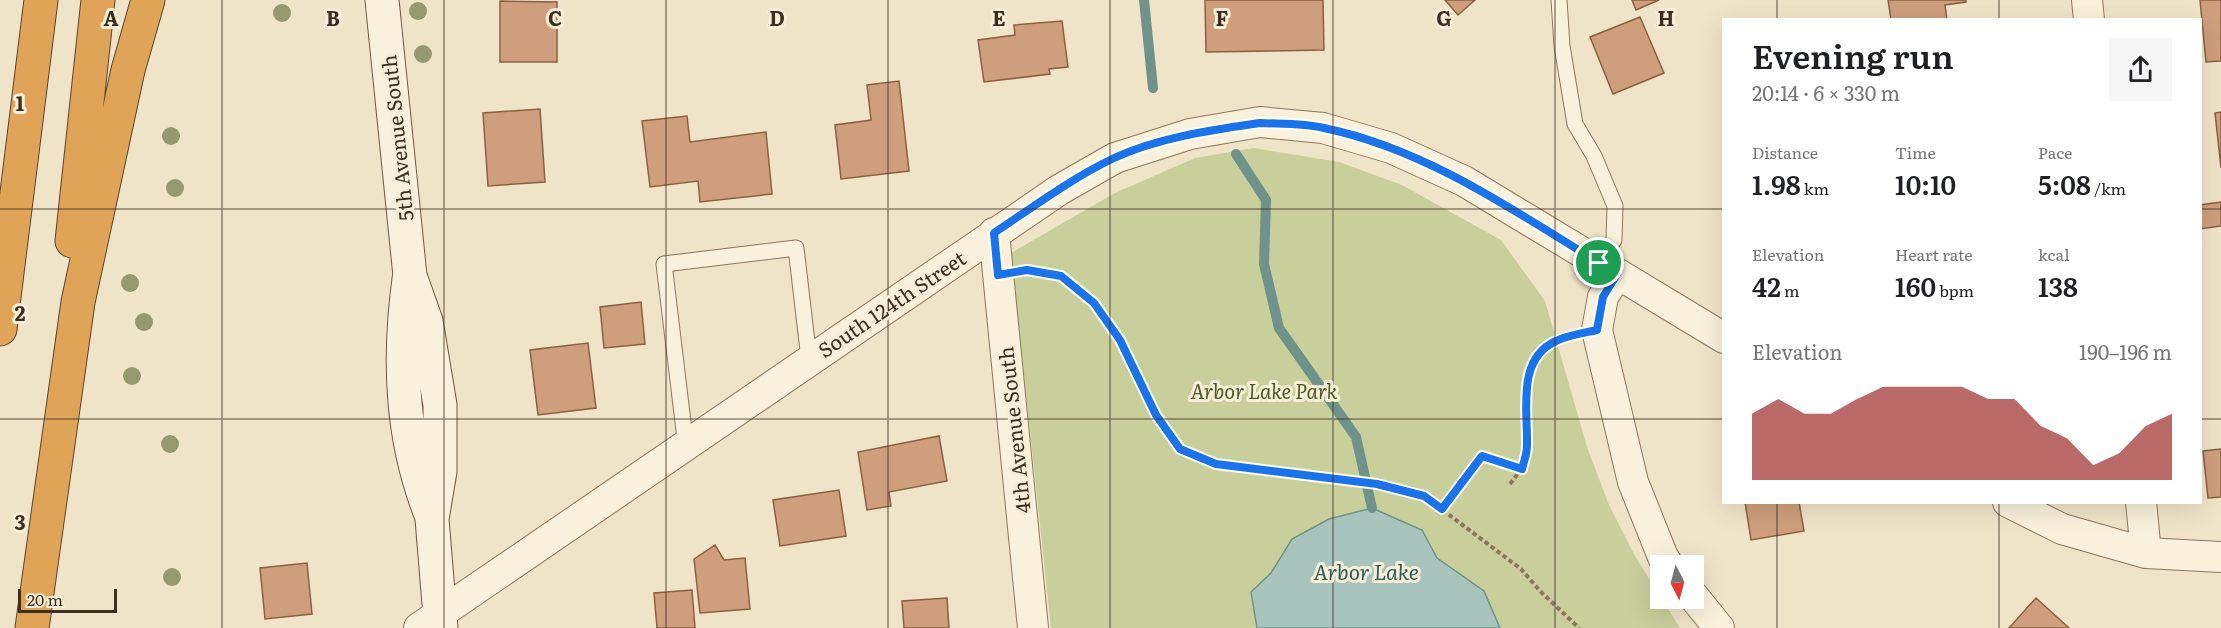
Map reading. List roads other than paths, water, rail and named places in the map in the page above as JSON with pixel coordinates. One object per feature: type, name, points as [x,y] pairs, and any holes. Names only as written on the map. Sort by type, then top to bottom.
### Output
[{"type":"highway","points":[[0,329],[41,0]]},
{"type":"highway","points":[[31,628],[98,0]]},
{"type":"highway","points":[[31,628],[78,302],[128,70],[148,0]]},
{"type":"street","name":"5th Avenue South","points":[[382,0],[410,276],[426,321],[440,405],[440,471],[432,519],[433,624]]},
{"type":"street","points":[[2087,0],[2089,18]]},
{"type":"street","name":"South 124th Street","points":[[433,624],[809,359],[1059,190],[1115,158],[1190,134],[1260,123],[1323,128],[1391,148],[1464,181],[1722,337]]},
{"type":"street","name":"4th Avenue South","points":[[994,233],[1033,628]]},
{"type":"street","points":[[1608,268],[1597,330],[1633,482],[1662,555]]},
{"type":"street","points":[[2012,504],[2062,529],[2146,553],[2221,557]]},
{"type":"street","points":[[2141,504],[2146,553]]},
{"type":"street","points":[[1704,609],[1719,628]]},
{"type":"lane","points":[[1559,0],[1562,46],[1575,124],[1594,156],[1615,206],[1614,240],[1608,268]]},
{"type":"lane","points":[[686,447],[664,264],[796,248],[809,359]]},
{"type":"water","name":"Arbor Lake","points":[[1372,508],[1422,530],[1437,558],[1484,591],[1500,628],[1257,628],[1251,592],[1271,573],[1292,539],[1329,519]]},
{"type":"waterway","points":[[1144,0],[1153,88]]},
{"type":"waterway","points":[[1236,154],[1266,200],[1264,264],[1279,328],[1356,437],[1372,508]]},
{"type":"park label","name":"Arbor Lake Park","points":[[1264,390]]}]
